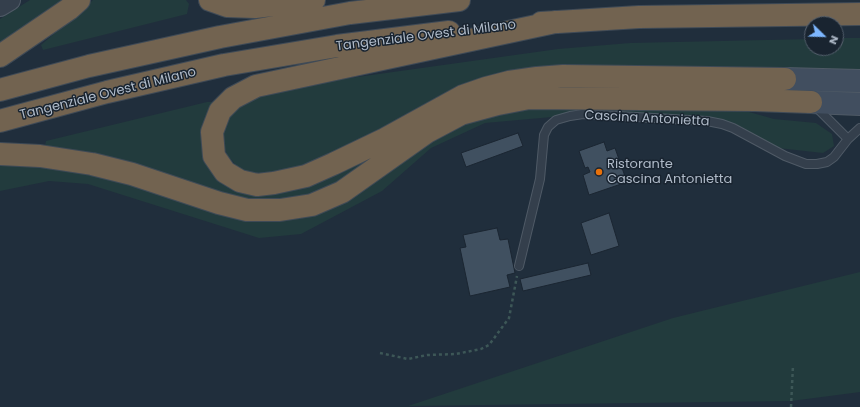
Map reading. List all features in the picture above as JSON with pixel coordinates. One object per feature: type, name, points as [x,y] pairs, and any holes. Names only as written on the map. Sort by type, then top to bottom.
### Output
[{"type":"highway","points":[[0,56],[69,9],[78,0]]},
{"type":"highway","points":[[210,0],[227,6],[255,7],[314,0]]},
{"type":"highway","points":[[0,90],[89,66],[220,37],[350,13],[459,0]]},
{"type":"highway","name":"Tangenziale Ovest di Milano","points":[[0,121],[107,92],[224,65],[337,46],[440,33],[555,22],[638,17],[860,14]]},
{"type":"highway","points":[[555,22],[256,86],[233,98],[220,111],[212,132],[214,156],[225,172],[240,181],[257,185],[306,176],[385,139],[463,96],[509,82],[537,78],[563,76],[798,91]]},
{"type":"highway","points":[[0,154],[40,156],[92,164],[132,174],[219,203],[247,210],[280,210],[312,205],[342,192],[427,132],[461,114],[498,104],[529,98],[755,100],[798,91]]},
{"type":"main road","points":[[798,91],[860,81]]},
{"type":"main road","points":[[798,91],[860,104]]},
{"type":"lane","points":[[798,91],[848,140]]},
{"type":"lane","name":"Cascina Antonietta","points":[[519,266],[540,179],[544,135],[548,127],[556,120],[583,114],[707,120],[734,128],[785,156],[806,164],[827,162],[834,157],[860,128]]},
{"type":"path","points":[[380,353],[408,359],[427,355],[456,354],[481,350],[489,345],[509,318],[519,266]]},
{"type":"path","points":[[791,407],[793,365]]},
{"type":"green space","points":[[30,0],[69,0],[0,50],[0,19]]},
{"type":"green space","points":[[93,0],[186,0],[189,4],[187,14],[43,50],[41,45]]},
{"type":"green space","points":[[844,38],[860,38],[860,74],[573,72],[312,168],[262,177],[241,171],[227,155],[222,140],[225,123],[236,109],[259,95],[343,79],[558,49],[630,43],[804,39],[804,56],[844,56]]},
{"type":"green space","points":[[212,102],[204,131],[248,190],[390,144],[327,193],[263,204],[45,146],[46,141]]},
{"type":"green space","points":[[571,107],[742,110],[774,119],[816,123],[832,134],[834,146],[823,153],[778,148],[759,139],[734,123],[687,117],[583,113],[485,123],[431,148],[382,191],[301,234],[259,238],[88,184],[49,181],[0,191],[0,164],[47,165],[310,216],[332,208],[367,186],[408,156],[462,123],[522,109]]},
{"type":"green space","points":[[860,272],[860,392],[791,401],[408,406],[673,318]]},
{"type":"building","points":[[518,133],[523,146],[466,167],[461,153]]},
{"type":"building","points":[[604,142],[607,151],[615,148],[627,182],[589,195],[583,175],[590,172],[588,167],[585,168],[579,151]]},
{"type":"building","points":[[609,213],[619,246],[591,255],[581,223]]},
{"type":"building","points":[[497,228],[500,240],[508,239],[515,273],[507,275],[510,287],[470,296],[460,248],[466,247],[463,235]]},
{"type":"building","points":[[588,263],[591,275],[523,291],[520,279]]},
{"type":"place","name":"Ristorante Cascina Antonietta","points":[[599,172]]}]
